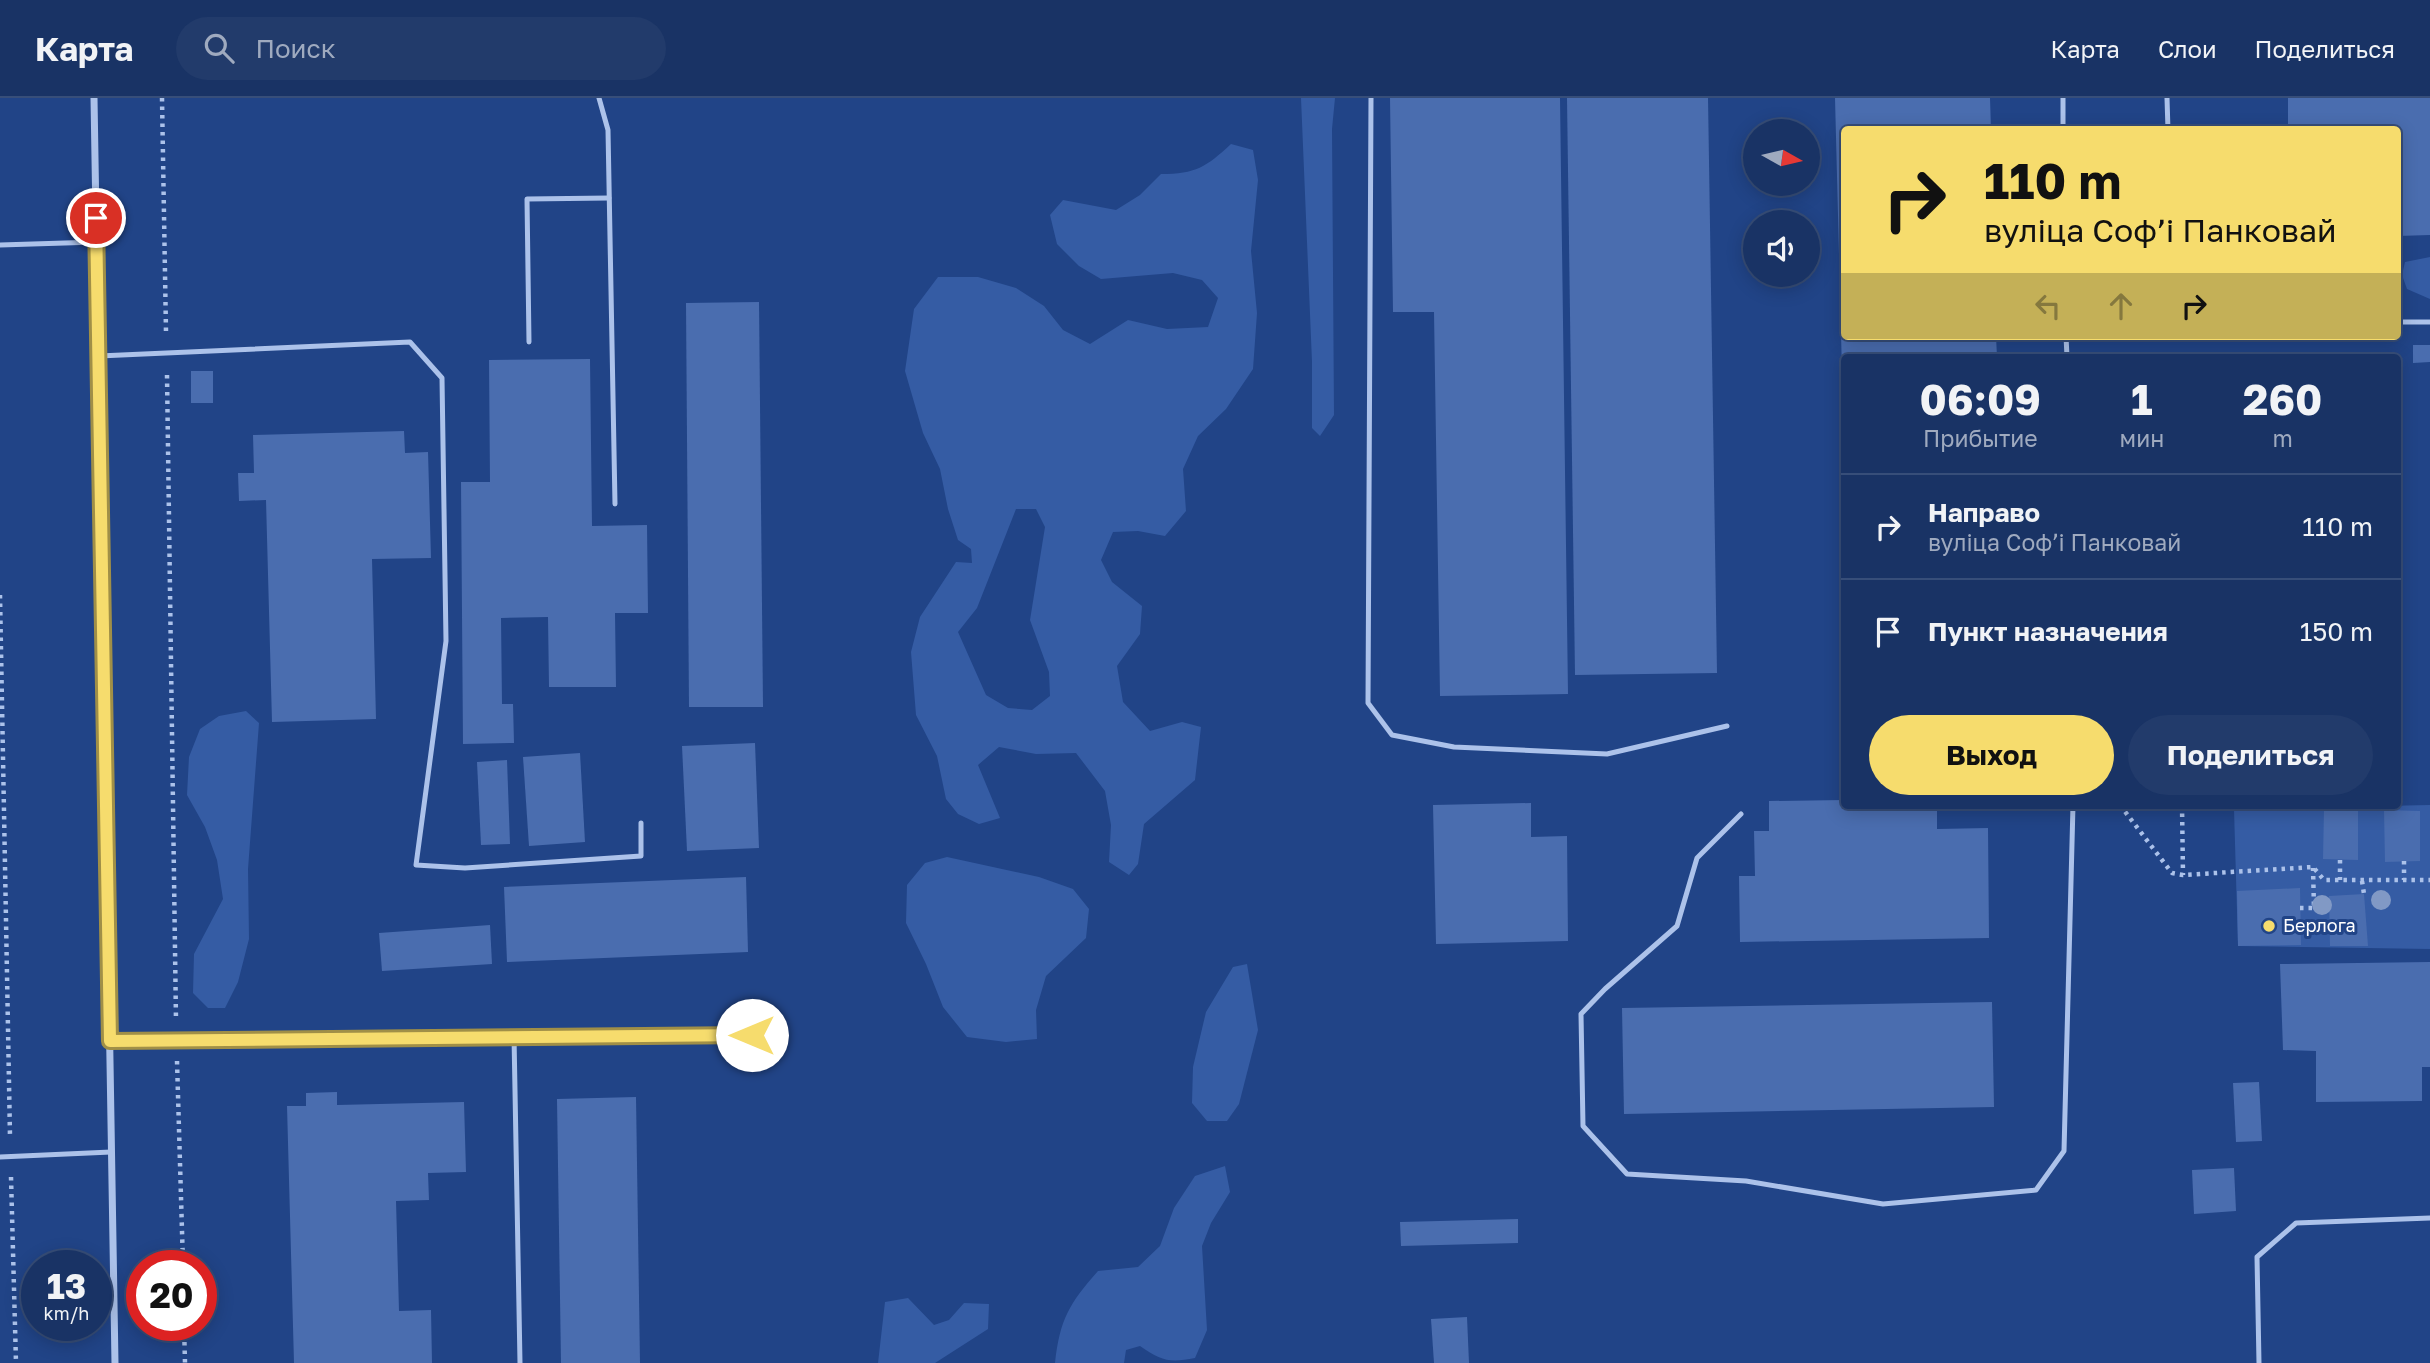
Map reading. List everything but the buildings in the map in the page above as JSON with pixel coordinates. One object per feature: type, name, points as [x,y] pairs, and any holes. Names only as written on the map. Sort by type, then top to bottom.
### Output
[{"type":"street","points":[[94,98],[115,1363]]},
{"type":"lane","points":[[599,98],[608,130],[615,504]]},
{"type":"lane","points":[[1371,98],[1368,703],[1392,735],[1454,747],[1606,754],[1727,726]]},
{"type":"lane","points":[[2063,98],[2063,126]]},
{"type":"lane","points":[[2167,98],[2168,126]]},
{"type":"lane","points":[[529,342],[527,199],[609,198]]},
{"type":"lane","points":[[0,245],[97,242]]},
{"type":"lane","points":[[2401,322],[2430,322]]},
{"type":"lane","points":[[99,356],[411,342],[442,378],[446,641],[416,865],[466,868],[641,856],[641,823]]},
{"type":"lane","points":[[1741,814],[1697,859],[1677,926],[1605,989],[1581,1014],[1583,1126],[1627,1174],[1746,1181],[1883,1204],[2036,1189],[2064,1151],[2073,809]]},
{"type":"lane","points":[[110,1041],[752,1035]]},
{"type":"lane","points":[[514,1036],[520,1363]]},
{"type":"lane","points":[[0,1157],[111,1152]]},
{"type":"lane","points":[[2259,1363],[2257,1257],[2296,1223],[2430,1218]]},
{"type":"path","points":[[162,98],[183,1250]]},
{"type":"path","points":[[0,595],[16,1363]]},
{"type":"path","points":[[2123,809],[2172,873],[2183,875],[2314,867]]},
{"type":"path","points":[[2182,809],[2183,875]]},
{"type":"path","points":[[2340,860],[2340,880]]},
{"type":"path","points":[[2403,861],[2404,880]]},
{"type":"path","points":[[2314,867],[2324,880],[2430,880]]},
{"type":"path","points":[[2300,908],[2314,908],[2314,867]]},
{"type":"path","points":[[2362,881],[2364,894]]},
{"type":"path","points":[[184,1341],[185,1363]]},
{"type":"shaded area","points":[[1301,98],[1335,98],[1332,129],[1334,415],[1320,436],[1312,428],[1312,362]]},
{"type":"shaded area","points":[[1231,144],[1253,150],[1258,180],[1251,251],[1257,313],[1253,369],[1226,409],[1198,436],[1183,469],[1186,511],[1165,536],[1138,531],[1113,532],[1101,560],[1112,582],[1142,606],[1140,634],[1117,666],[1123,702],[1150,731],[1182,722],[1201,727],[1195,780],[1144,824],[1138,864],[1129,875],[1109,862],[1111,825],[1105,791],[1076,753],[1036,754],[999,747],[978,765],[1000,818],[979,824],[958,814],[946,799],[937,756],[916,715],[911,652],[920,617],[956,562],[972,563],[971,549],[958,540],[940,469],[923,433],[905,371],[914,309],[938,277],[978,277],[1016,288],[1044,306],[1063,330],[1090,344],[1128,320],[1167,329],[1208,327],[1218,298],[1202,280],[1173,273],[1101,279],[1079,266],[1057,244],[1050,215],[1063,200],[1116,210],[1140,195],[1161,174],[1192,171],[1207,164]],"holes":[[[1016,509],[1036,509],[1045,527],[1030,620],[1049,672],[1050,696],[1032,710],[1008,708],[986,695],[958,632],[977,608]]]},
{"type":"shaded area","points":[[2430,257],[2430,299],[2407,289],[2402,275],[2405,262]]},
{"type":"shaded area","points":[[246,711],[259,723],[248,869],[249,939],[238,982],[225,1008],[208,1008],[193,993],[194,954],[223,899],[217,860],[205,827],[187,795],[189,757],[200,729],[219,716]]},
{"type":"shaded area","points":[[2430,805],[2430,949],[2238,946],[2234,809],[2401,809],[2401,806]]},
{"type":"shaded area","points":[[947,857],[1039,877],[1073,889],[1089,909],[1086,938],[1046,976],[1036,1010],[1037,1039],[1006,1042],[967,1037],[943,1007],[906,923],[907,885],[925,863]]},
{"type":"shaded area","points":[[1247,964],[1258,1030],[1239,1104],[1227,1121],[1207,1121],[1192,1103],[1193,1067],[1206,1012],[1233,967]]},
{"type":"shaded area","points":[[1225,1166],[1230,1192],[1211,1223],[1202,1246],[1207,1330],[1195,1358],[1166,1359],[1140,1346],[1126,1350],[1124,1363],[1055,1363],[1063,1323],[1073,1303],[1098,1271],[1138,1267],[1160,1246],[1174,1208],[1195,1176]]},
{"type":"shaded area","points":[[908,1298],[934,1325],[949,1320],[964,1303],[989,1304],[988,1329],[935,1363],[878,1363],[885,1302]]},
{"type":"place","name":"Берлога","points":[[2269,926]]},
{"type":"route","points":[[96,218],[110,1041],[752,1035]]}]
